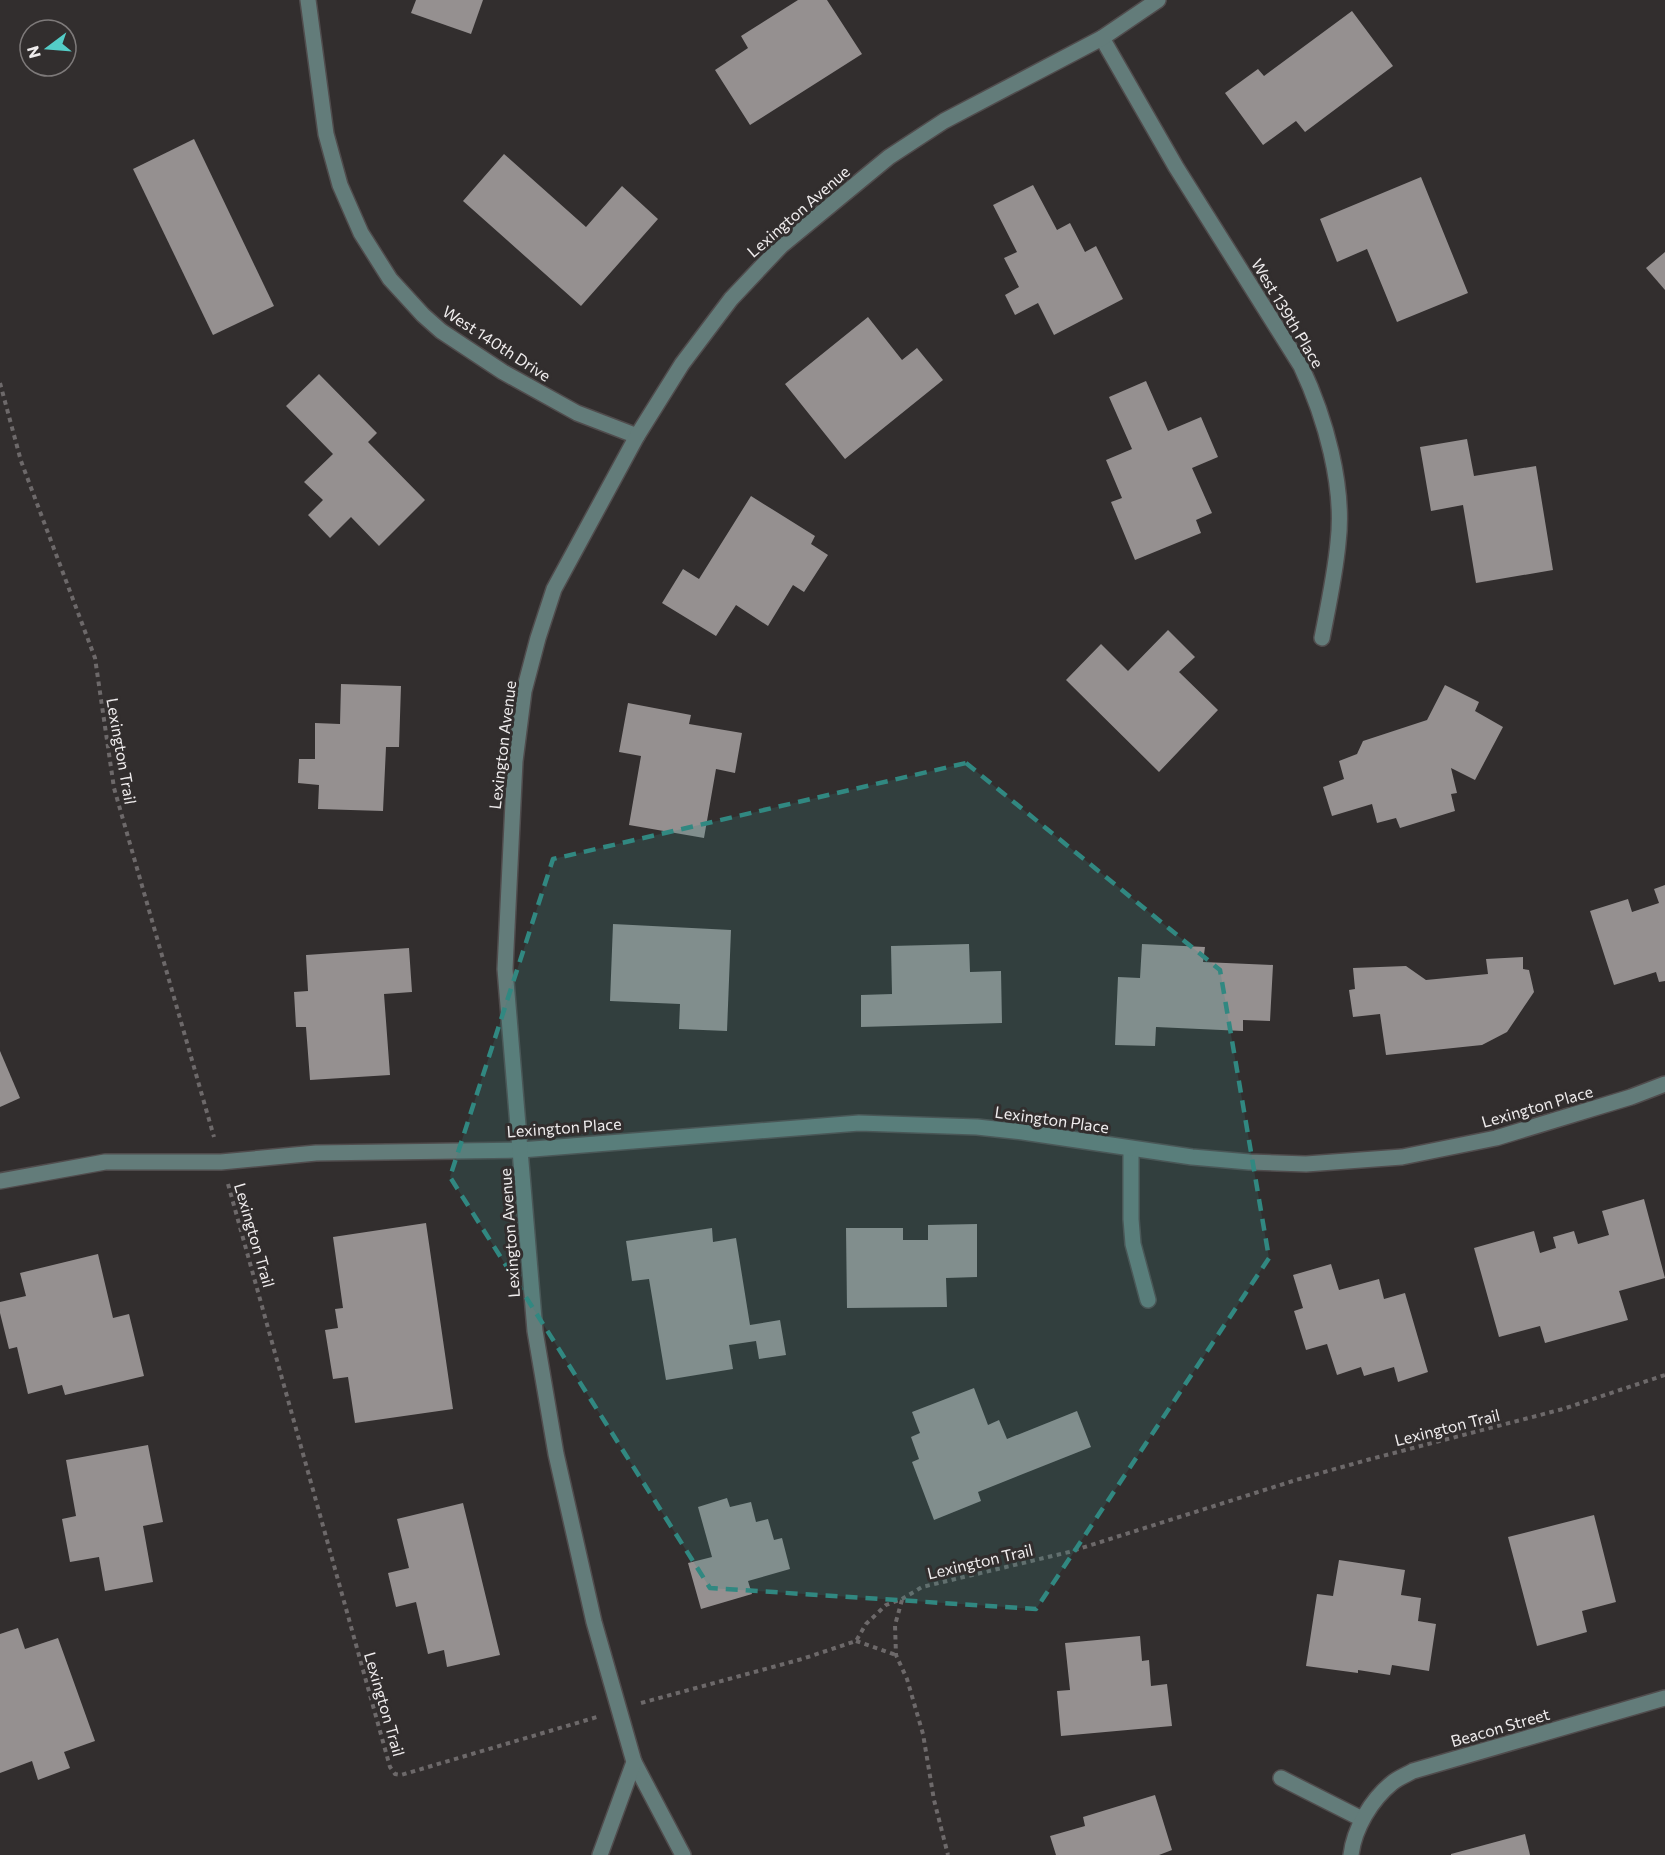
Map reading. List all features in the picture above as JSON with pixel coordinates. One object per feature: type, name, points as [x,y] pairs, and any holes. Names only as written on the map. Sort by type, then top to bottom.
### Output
[{"type":"street","name":"West 140th Drive","points":[[308,0],[326,134],[340,185],[361,233],[390,279],[441,331],[502,372],[577,413],[637,436]]},
{"type":"street","name":"Lexington Avenue","points":[[683,1855],[634,1762],[594,1622],[556,1454],[535,1330],[505,969],[515,761],[524,691],[554,589],[637,436],[682,364],[731,299],[782,246],[889,157],[944,121],[1102,38],[1158,0]]},
{"type":"street","name":"West 139th Place","points":[[1102,38],[1176,167],[1300,366],[1314,394],[1326,430],[1337,492],[1339,542],[1322,639]]},
{"type":"street","name":"Lexington Place","points":[[0,1181],[105,1162],[221,1162],[316,1153],[521,1150],[860,1123],[976,1127],[1192,1157],[1306,1164],[1402,1157],[1496,1138],[1631,1097],[1665,1084]]},
{"type":"street","points":[[1131,1149],[1133,1244],[1148,1300]]},
{"type":"street","name":"Beacon Street","points":[[1362,1819],[1392,1783],[1413,1771],[1665,1698]]},
{"type":"street","points":[[600,1855],[634,1762]]},
{"type":"street","points":[[1281,1778],[1362,1819],[1351,1855]]},
{"type":"path","name":"Lexington Trail","points":[[0,383],[21,461],[95,658],[114,788],[390,1767],[394,1774],[401,1775],[802,1659],[856,1641],[866,1624],[886,1605],[922,1587],[1069,1552],[1296,1480],[1563,1409],[1665,1375]]},
{"type":"path","points":[[902,1599],[895,1625],[896,1655],[907,1679],[923,1734],[934,1800],[948,1855]]},
{"type":"path","points":[[856,1641],[896,1655]]},
{"type":"highlighted area","points":[[966,763],[1220,970],[1269,1258],[1036,1609],[710,1588],[450,1177],[553,859]]},
{"type":"building","points":[[416,0],[483,0],[471,34],[411,13]]},
{"type":"building","points":[[798,0],[827,0],[862,54],[750,125],[715,70],[748,48],[741,36]]},
{"type":"building","points":[[1352,11],[1393,66],[1305,132],[1296,121],[1263,145],[1225,93],[1258,69],[1264,76]]},
{"type":"building","points":[[194,139],[274,306],[213,335],[133,169]]},
{"type":"building","points":[[504,154],[586,227],[622,186],[658,219],[581,306],[463,201]]},
{"type":"building","points":[[1421,177],[1468,293],[1397,322],[1367,249],[1337,262],[1320,219]]},
{"type":"building","points":[[1033,185],[1057,230],[1070,223],[1085,252],[1096,246],[1123,299],[1054,335],[1038,303],[1015,315],[1005,295],[1019,287],[1004,258],[1017,252],[993,205]]},
{"type":"building","points":[[1665,252],[1665,290],[1646,268]]},
{"type":"building","points":[[868,317],[902,360],[917,348],[943,380],[845,459],[785,384]]},
{"type":"building","points":[[319,374],[377,433],[368,442],[425,500],[379,546],[351,517],[330,538],[308,515],[323,500],[304,482],[333,454],[286,406]]},
{"type":"building","points":[[1146,381],[1168,431],[1201,417],[1218,457],[1192,468],[1212,513],[1196,520],[1201,533],[1135,560],[1111,502],[1122,498],[1106,460],[1132,449],[1109,397]]},
{"type":"building","points":[[1467,439],[1474,476],[1536,466],[1553,570],[1476,583],[1463,505],[1431,511],[1420,447]]},
{"type":"building","points":[[751,496],[815,536],[811,544],[828,555],[804,592],[793,585],[768,626],[736,605],[716,636],[662,603],[683,569],[699,579]]},
{"type":"building","points":[[1168,630],[1195,657],[1179,672],[1218,710],[1159,772],[1066,680],[1101,644],[1128,671]]},
{"type":"building","points":[[341,684],[401,686],[399,747],[386,747],[383,811],[318,809],[319,785],[298,783],[299,759],[315,759],[315,723],[340,724]]},
{"type":"building","points":[[1445,685],[1479,702],[1475,711],[1503,727],[1475,780],[1451,768],[1457,793],[1451,794],[1455,811],[1400,828],[1396,818],[1377,823],[1372,804],[1332,816],[1323,787],[1344,779],[1339,761],[1357,754],[1363,741],[1427,720]]},
{"type":"building","points":[[628,703],[691,715],[689,724],[742,733],[735,773],[716,769],[704,838],[629,825],[641,756],[619,752]]},
{"type":"building","points":[[1665,885],[1665,981],[1659,982],[1656,972],[1614,985],[1590,911],[1628,899],[1632,912],[1659,903],[1654,889]]},
{"type":"building","points":[[613,924],[731,930],[727,1031],[679,1029],[680,1004],[610,1001]]},
{"type":"building","points":[[969,944],[970,972],[1001,971],[1002,1023],[861,1027],[861,995],[892,994],[891,946]]},
{"type":"building","points":[[1142,944],[1205,947],[1203,962],[1273,965],[1270,1021],[1243,1020],[1243,1031],[1156,1027],[1155,1046],[1115,1045],[1118,977],[1140,978]]},
{"type":"building","points":[[409,948],[412,992],[384,994],[390,1075],[310,1080],[306,1027],[296,1027],[294,992],[308,991],[306,955]]},
{"type":"building","points":[[1523,957],[1523,969],[1529,970],[1534,992],[1507,1032],[1482,1045],[1386,1055],[1380,1014],[1353,1017],[1349,990],[1355,989],[1353,968],[1406,966],[1426,980],[1488,974],[1486,959]]},
{"type":"building","points":[[0,1051],[20,1098],[0,1107]]},
{"type":"building","points":[[1644,1199],[1665,1278],[1619,1291],[1628,1320],[1545,1343],[1540,1326],[1499,1337],[1474,1248],[1534,1231],[1540,1253],[1556,1248],[1553,1237],[1574,1231],[1578,1244],[1609,1235],[1602,1211]]},
{"type":"building","points":[[426,1223],[453,1409],[355,1423],[348,1377],[333,1379],[325,1330],[338,1328],[335,1309],[343,1308],[333,1237]]},
{"type":"building","points":[[977,1224],[977,1277],[946,1278],[947,1307],[847,1308],[846,1228],[903,1228],[903,1240],[928,1240],[928,1225]]},
{"type":"building","points":[[712,1228],[713,1242],[736,1238],[750,1325],[780,1320],[786,1355],[759,1359],[756,1341],[729,1345],[733,1369],[666,1380],[649,1279],[632,1281],[626,1241]]},
{"type":"building","points":[[98,1254],[113,1318],[129,1314],[144,1376],[65,1395],[62,1385],[28,1394],[17,1347],[9,1349],[0,1313],[0,1302],[26,1296],[20,1273]]},
{"type":"building","points":[[1331,1264],[1339,1290],[1379,1279],[1384,1299],[1405,1293],[1428,1372],[1398,1382],[1394,1367],[1364,1376],[1361,1367],[1337,1375],[1327,1344],[1306,1350],[1294,1311],[1303,1308],[1293,1275]]},
{"type":"building","points":[[974,1388],[988,1425],[999,1420],[1007,1439],[1077,1411],[1091,1447],[978,1492],[981,1501],[934,1520],[912,1462],[919,1459],[911,1437],[920,1433],[912,1412]]},
{"type":"building","points":[[148,1445],[163,1522],[143,1526],[153,1582],[105,1591],[99,1557],[70,1562],[62,1519],[76,1516],[66,1460]]},
{"type":"building","points":[[727,1498],[730,1507],[751,1502],[756,1522],[768,1519],[774,1540],[782,1538],[790,1569],[748,1581],[752,1594],[701,1609],[688,1563],[712,1557],[698,1507]]},
{"type":"building","points":[[463,1503],[500,1655],[447,1667],[444,1650],[428,1654],[416,1602],[396,1607],[388,1573],[409,1568],[397,1519]]},
{"type":"building","points":[[1594,1515],[1616,1602],[1582,1611],[1587,1632],[1537,1646],[1508,1537]]},
{"type":"building","points":[[1339,1560],[1405,1570],[1401,1595],[1421,1598],[1418,1621],[1436,1624],[1429,1671],[1392,1665],[1390,1675],[1306,1666],[1317,1594],[1333,1596]]},
{"type":"building","points":[[18,1628],[25,1649],[58,1638],[95,1741],[64,1752],[70,1768],[38,1780],[32,1761],[0,1773],[0,1634]]},
{"type":"building","points":[[1140,1636],[1142,1661],[1149,1660],[1151,1686],[1167,1684],[1172,1726],[1061,1736],[1057,1691],[1070,1690],[1065,1643]]},
{"type":"building","points":[[1155,1795],[1172,1850],[1159,1855],[1056,1855],[1050,1836],[1085,1826],[1083,1817]]},
{"type":"building","points":[[1525,1834],[1530,1855],[1451,1855],[1451,1854]]}]
